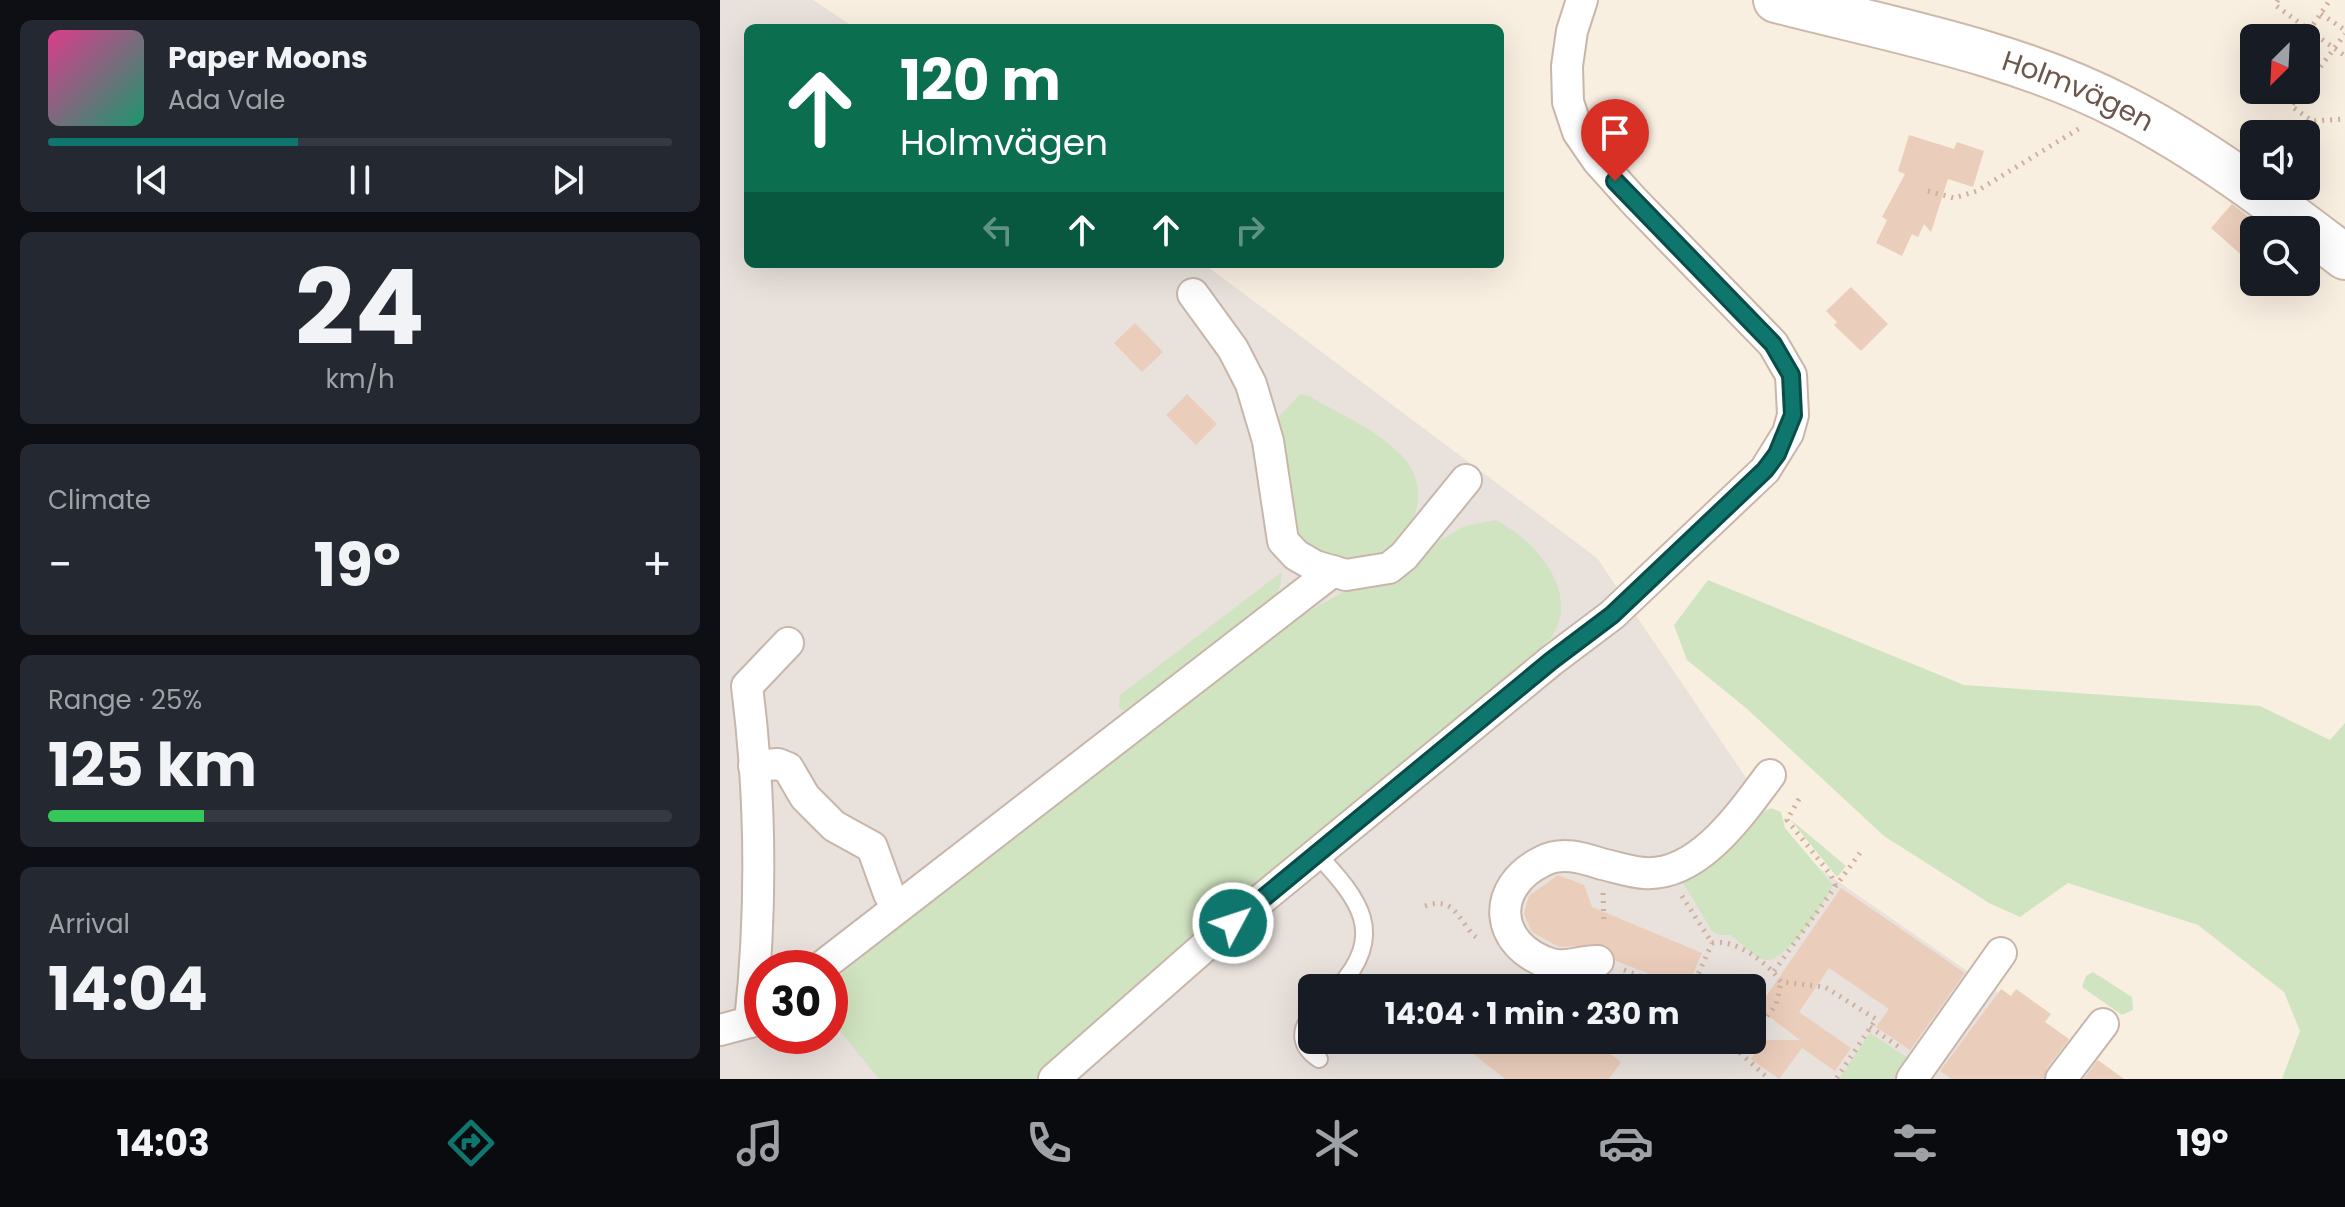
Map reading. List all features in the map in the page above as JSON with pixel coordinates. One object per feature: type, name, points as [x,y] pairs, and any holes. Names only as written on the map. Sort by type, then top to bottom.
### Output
[{"type":"street","points":[[1054,1079],[1317,854],[1551,661],[1612,615],[1765,470],[1788,433],[1794,397],[1791,375],[1773,344],[1624,190],[1578,132],[1568,102],[1567,66],[1572,31],[1582,0]]},
{"type":"street","name":"Holmvägen","points":[[1776,0],[1980,53],[2100,98],[2166,132],[2219,166],[2345,257]]},
{"type":"street","points":[[1193,294],[1233,349],[1261,408],[1283,541],[1296,555],[1346,575],[1389,568],[1404,556],[1466,480]]},
{"type":"street","points":[[843,950],[1333,571]]},
{"type":"street","points":[[759,950],[754,766],[747,686],[788,643]]},
{"type":"street","points":[[754,766],[778,764],[788,768],[805,797],[834,826],[872,847],[889,894],[898,907]]},
{"type":"street","points":[[1598,961],[1563,967],[1519,950],[1506,924],[1507,903],[1519,880],[1541,861],[1558,855],[1647,874],[1667,869],[1712,844],[1770,775]]},
{"type":"street","points":[[1912,1079],[2001,953]]},
{"type":"street","points":[[720,1030],[744,1021]]},
{"type":"street","points":[[2061,1079],[2103,1024]]},
{"type":"lane","points":[[1317,854],[1355,897],[1361,917],[1364,951],[1351,974]]},
{"type":"lane","points":[[1314,1054],[1319,1059]]},
{"type":"path","points":[[2278,0],[2275,5],[2300,24]]},
{"type":"path","points":[[2314,24],[2330,0]]},
{"type":"path","points":[[2320,67],[2345,32],[2321,14]]},
{"type":"path","points":[[2320,38],[2345,56]]},
{"type":"path","points":[[1928,191],[1954,198],[1977,191],[2070,136],[2090,120],[2100,98]]},
{"type":"path","points":[[2292,104],[2291,106],[2312,121],[2345,119]]},
{"type":"path","points":[[1799,799],[1787,820],[1824,865],[1836,888]]},
{"type":"path","points":[[1774,971],[1862,850]]},
{"type":"path","points":[[1667,869],[1712,943]]},
{"type":"path","points":[[1425,906],[1441,903],[1457,910],[1479,940],[1493,943],[1512,939]]},
{"type":"path","points":[[1698,974],[1712,943],[1722,940],[1733,944],[1774,971],[1781,982],[1776,1005],[1766,1018]]},
{"type":"path","points":[[1598,961],[1634,974]]},
{"type":"path","points":[[1781,982],[1825,987],[1876,1019],[1836,1079]]},
{"type":"path","points":[[1741,1054],[1769,1079]]},
{"type":"shaded area","points":[[720,0],[813,0],[849,24],[744,24],[744,268],[1209,268],[1597,558],[1797,853],[2123,1079],[720,1079]]},
{"type":"green space","points":[[1300,394],[1358,423],[1382,438],[1402,456],[1416,481],[1417,505],[1408,527],[1391,546],[1369,557],[1344,560],[1319,553],[1298,533],[1279,417]]},
{"type":"green space","points":[[1496,520],[1524,539],[1548,567],[1561,599],[1560,616],[1554,633],[1544,645],[1035,1079],[879,1079],[848,1041],[848,969],[959,876],[1279,628],[1347,590],[1382,586],[1396,580],[1415,567],[1437,542],[1465,526]]},
{"type":"green space","points":[[1282,572],[1280,587],[1272,602],[1128,712],[1119,708],[1120,695]]},
{"type":"green space","points":[[1708,580],[1964,685],[2260,706],[2330,740],[2345,723],[2345,1079],[2282,1079],[2300,1031],[2284,992],[2198,925],[2068,883],[2020,917],[1989,903],[1884,836],[1746,708],[1687,660],[1674,625]]},
{"type":"green space","points":[[1771,808],[1781,812],[1785,828],[1833,885],[1795,941],[1775,958],[1767,960],[1752,953],[1730,935],[1712,931],[1682,881],[1752,819]]},
{"type":"green space","points":[[1790,819],[1846,866],[1837,877]]},
{"type":"green space","points":[[2093,972],[2132,997],[2133,1010],[2122,1015],[2082,987],[2086,976]]},
{"type":"green space","points":[[1870,1033],[1911,1060],[1902,1079],[1839,1079]]},
{"type":"building","points":[[1909,135],[1954,149],[1957,142],[1984,151],[1973,187],[1948,179],[1931,232],[1924,224],[1918,237],[1912,234],[1902,256],[1876,243],[1887,220],[1882,217],[1905,174],[1898,171]]},
{"type":"building","points":[[2232,204],[2248,216],[2240,216],[2240,254],[2211,228]]},
{"type":"building","points":[[1851,287],[1888,324],[1861,351],[1834,325],[1837,322],[1826,311]]},
{"type":"building","points":[[1135,323],[1163,352],[1142,372],[1114,343]]},
{"type":"building","points":[[1187,394],[1217,424],[1196,445],[1166,415]]},
{"type":"building","points":[[1558,875],[1584,885],[1592,907],[1702,953],[1693,974],[1650,974],[1616,961],[1606,945],[1559,947],[1532,932],[1524,914],[1529,896]]},
{"type":"building","points":[[1841,888],[1965,973],[1910,1050],[1876,1027],[1889,1009],[1829,968],[1799,1012],[1851,1048],[1835,1071],[1802,1048],[1779,1079],[1751,1059],[1754,1054],[1766,1054],[1766,1040],[1800,1040],[1766,1014],[1766,996]]},
{"type":"building","points":[[2001,989],[2011,996],[2016,989],[2051,1014],[2045,1022],[2069,1039],[2047,1068],[2043,1079],[1952,1079],[1940,1071]]},
{"type":"building","points":[[1474,1054],[1610,1054],[1621,1062],[1609,1079],[1505,1079]]},
{"type":"building","points":[[2098,1060],[2124,1079],[2084,1079]]},
{"type":"route","points":[[1233,923],[1551,661],[1612,615],[1708,528],[1765,470],[1788,433],[1794,397],[1791,375],[1773,344],[1615,181]]}]
